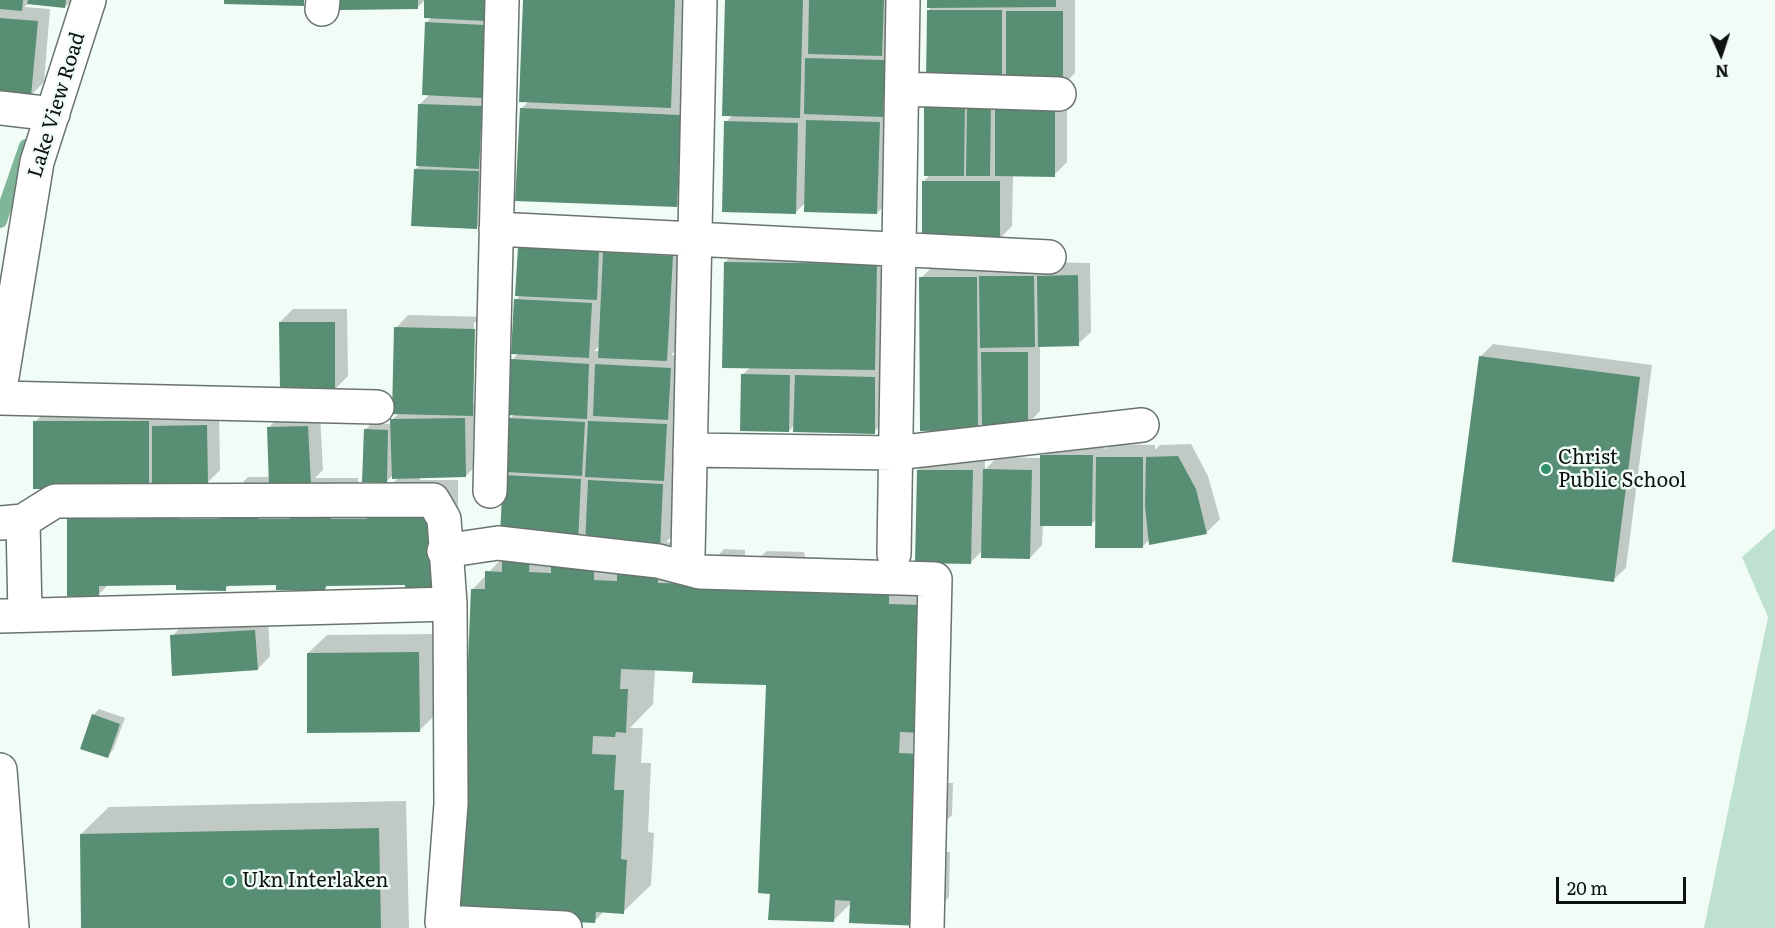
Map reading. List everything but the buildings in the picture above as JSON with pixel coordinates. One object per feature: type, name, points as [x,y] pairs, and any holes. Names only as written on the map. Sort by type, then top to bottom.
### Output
[{"type":"street","name":"Lake View Road","points":[[0,389],[5,324],[37,162],[89,0]]},
{"type":"street","points":[[490,491],[502,0]]},
{"type":"street","points":[[688,555],[700,0]]},
{"type":"street","points":[[894,554],[903,0]]},
{"type":"street","points":[[902,89],[1059,94]]},
{"type":"street","points":[[0,108],[53,114]]},
{"type":"street","points":[[496,229],[1049,257]]},
{"type":"street","points":[[0,398],[377,406]]},
{"type":"street","points":[[690,450],[896,453],[1142,425]]},
{"type":"street","points":[[450,604],[13,615],[12,522],[55,501],[433,500],[444,519],[444,550],[450,604],[451,804],[441,922],[565,928]]},
{"type":"street","points":[[444,550],[498,543],[658,561],[700,572],[935,579],[927,928]]},
{"type":"street","points":[[0,770],[8,922]]},
{"type":"green space","points":[[1775,528],[1775,928],[1704,928],[1768,617],[1742,557]]},
{"type":"waterway","points":[[0,221],[26,146]]},
{"type":"place","name":"Christ Public School","points":[[1546,469]]},
{"type":"place","name":"Ukn Interlaken","points":[[230,881]]}]
